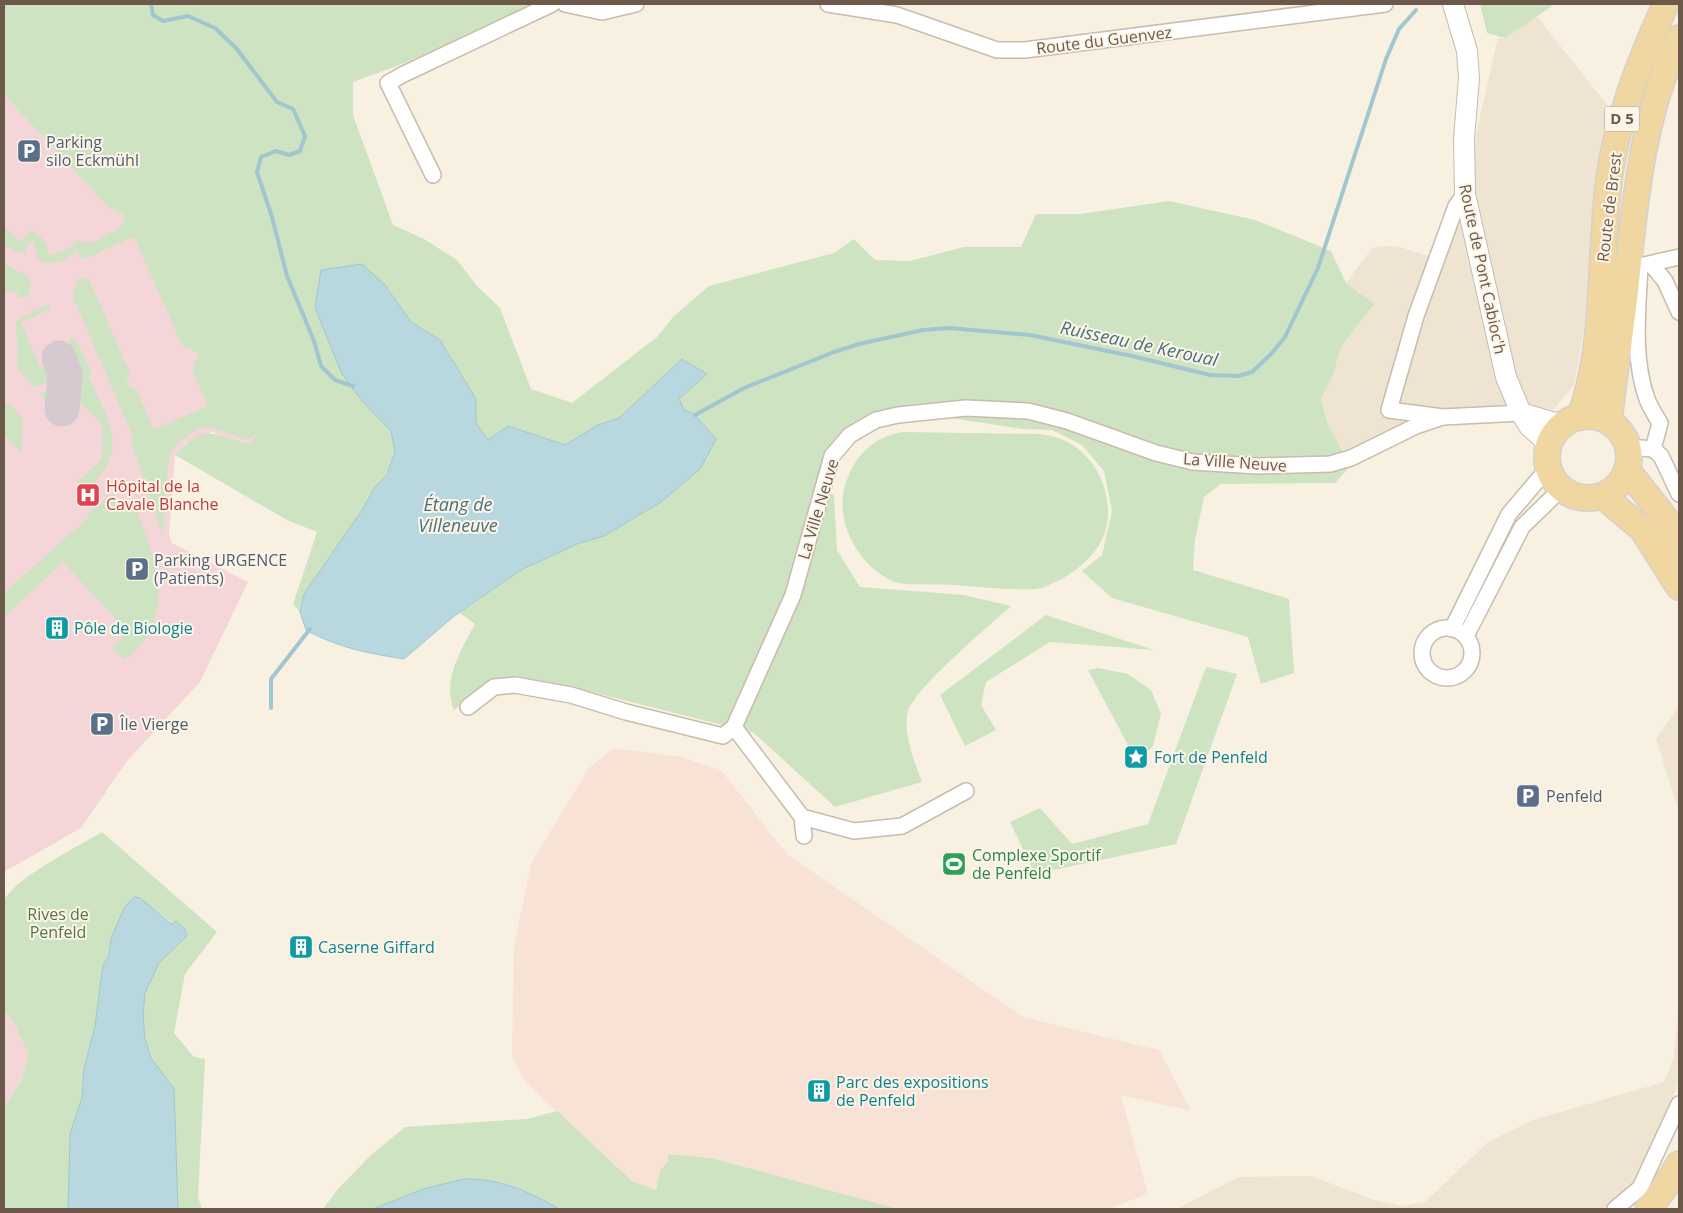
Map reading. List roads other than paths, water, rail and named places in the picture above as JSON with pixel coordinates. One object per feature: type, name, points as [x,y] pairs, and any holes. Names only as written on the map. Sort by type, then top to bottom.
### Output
[{"type":"main road","name":"Route de Brest","points":[[1560,438],[1586,399],[1595,355],[1610,172],[1622,121],[1643,53],[1666,4]]},
{"type":"main road","name":"Route de Brest","points":[[1609,422],[1639,169],[1655,104],[1679,38]]},
{"type":"main road","points":[[1628,459],[1622,481],[1603,496],[1588,499],[1574,496],[1561,489],[1553,479],[1560,438],[1595,416],[1609,422],[1621,432],[1628,459],[1665,518],[1679,547]]},
{"type":"main road","points":[[1603,496],[1642,529],[1674,576],[1679,587]]},
{"type":"main road","points":[[1648,1209],[1664,1189],[1679,1164]]},
{"type":"street","points":[[433,175],[388,83],[552,4]]},
{"type":"street","points":[[565,4],[602,12],[636,4]]},
{"type":"street","name":"Route du Guenvez","points":[[828,4],[897,15],[997,50],[1025,50],[1385,4]]},
{"type":"street","name":"Route de Pont Cabioc'h","points":[[1453,4],[1466,51],[1469,78],[1464,139],[1465,194],[1506,377],[1520,413]]},
{"type":"street","points":[[1452,629],[1510,514],[1560,438],[1520,413],[1444,418],[1389,410],[1416,316],[1456,206],[1465,194]]},
{"type":"street","points":[[1653,449],[1660,423],[1647,399],[1639,363],[1637,319],[1640,266],[1679,257]]},
{"type":"street","points":[[1651,264],[1664,281],[1679,312]]},
{"type":"street","name":"La Ville Neuve","points":[[734,727],[793,595],[832,456],[850,435],[876,420],[898,415],[966,408],[1028,411],[1067,421],[1156,453],[1193,462],[1258,466],[1330,464],[1357,455],[1416,426],[1444,418]]},
{"type":"street","points":[[1628,459],[1653,449]]},
{"type":"street","points":[[1653,449],[1661,456],[1679,494]]},
{"type":"street","points":[[1466,636],[1522,527],[1561,489]]},
{"type":"street","points":[[1441,629],[1452,629],[1466,636],[1472,648],[1469,666],[1462,674],[1454,677],[1436,676],[1424,664],[1422,655],[1424,645],[1433,633],[1441,629]]},
{"type":"street","points":[[468,708],[494,687],[515,685],[571,695],[626,712],[723,736],[734,727],[802,817],[804,836]]},
{"type":"street","points":[[802,817],[854,831],[902,826],[966,791]]},
{"type":"street","points":[[1614,1209],[1640,1188],[1679,1104]]},
{"type":"water","name":"Étang de Villeneuve","points":[[362,264],[385,285],[411,322],[440,340],[476,399],[476,423],[488,440],[508,426],[565,445],[598,425],[619,418],[682,359],[707,374],[679,399],[684,410],[695,415],[716,439],[701,468],[661,502],[604,536],[577,544],[521,570],[453,617],[404,659],[354,649],[318,636],[306,630],[300,612],[304,594],[362,510],[375,487],[387,475],[395,452],[391,431],[362,401],[342,374],[315,308],[321,270]]},
{"type":"water","name":"Rives de Penfeld","points":[[134,897],[140,898],[172,924],[176,921],[185,929],[187,936],[159,963],[145,993],[143,1014],[145,1039],[151,1058],[174,1089],[178,1209],[68,1209],[70,1134],[82,1098],[84,1069],[95,1026],[103,965],[109,956],[111,939],[124,908]]},
{"type":"water","points":[[464,1179],[490,1181],[514,1187],[559,1209],[373,1209],[423,1189]]},
{"type":"waterway","points":[[151,4],[153,15],[163,21],[188,16],[215,28],[236,48],[277,102],[293,109],[305,136],[300,151],[289,155],[276,151],[261,157],[257,172],[272,217],[287,276],[314,341],[321,366],[335,380],[353,386]]},
{"type":"waterway","name":"Ruisseau de Keroual","points":[[695,415],[744,388],[834,352],[859,344],[923,330],[949,328],[1030,335],[1132,356],[1210,375],[1238,376],[1252,372],[1272,353],[1285,337],[1318,268],[1386,59],[1399,29],[1416,10]]},
{"type":"waterway","points":[[271,708],[271,679],[310,629]]},
{"type":"place","name":"Parking silo Eckmühl","points":[[29,151]]},
{"type":"place","name":"Hôpital de la Cavale Blanche","points":[[88,495]]},
{"type":"place","name":"Parking URGENCE (Patients)","points":[[137,569]]},
{"type":"place","name":"Pôle de Biologie","points":[[57,628]]},
{"type":"place","name":"Île Vierge","points":[[102,724]]},
{"type":"place","name":"Fort de Penfeld","points":[[1136,757]]},
{"type":"place","name":"Penfeld","points":[[1528,796]]},
{"type":"place","name":"Complexe Sportif de Penfeld","points":[[954,864]]},
{"type":"place","name":"Caserne Giffard","points":[[301,947]]},
{"type":"place","name":"Parc des expositions de Penfeld","points":[[819,1091]]}]
